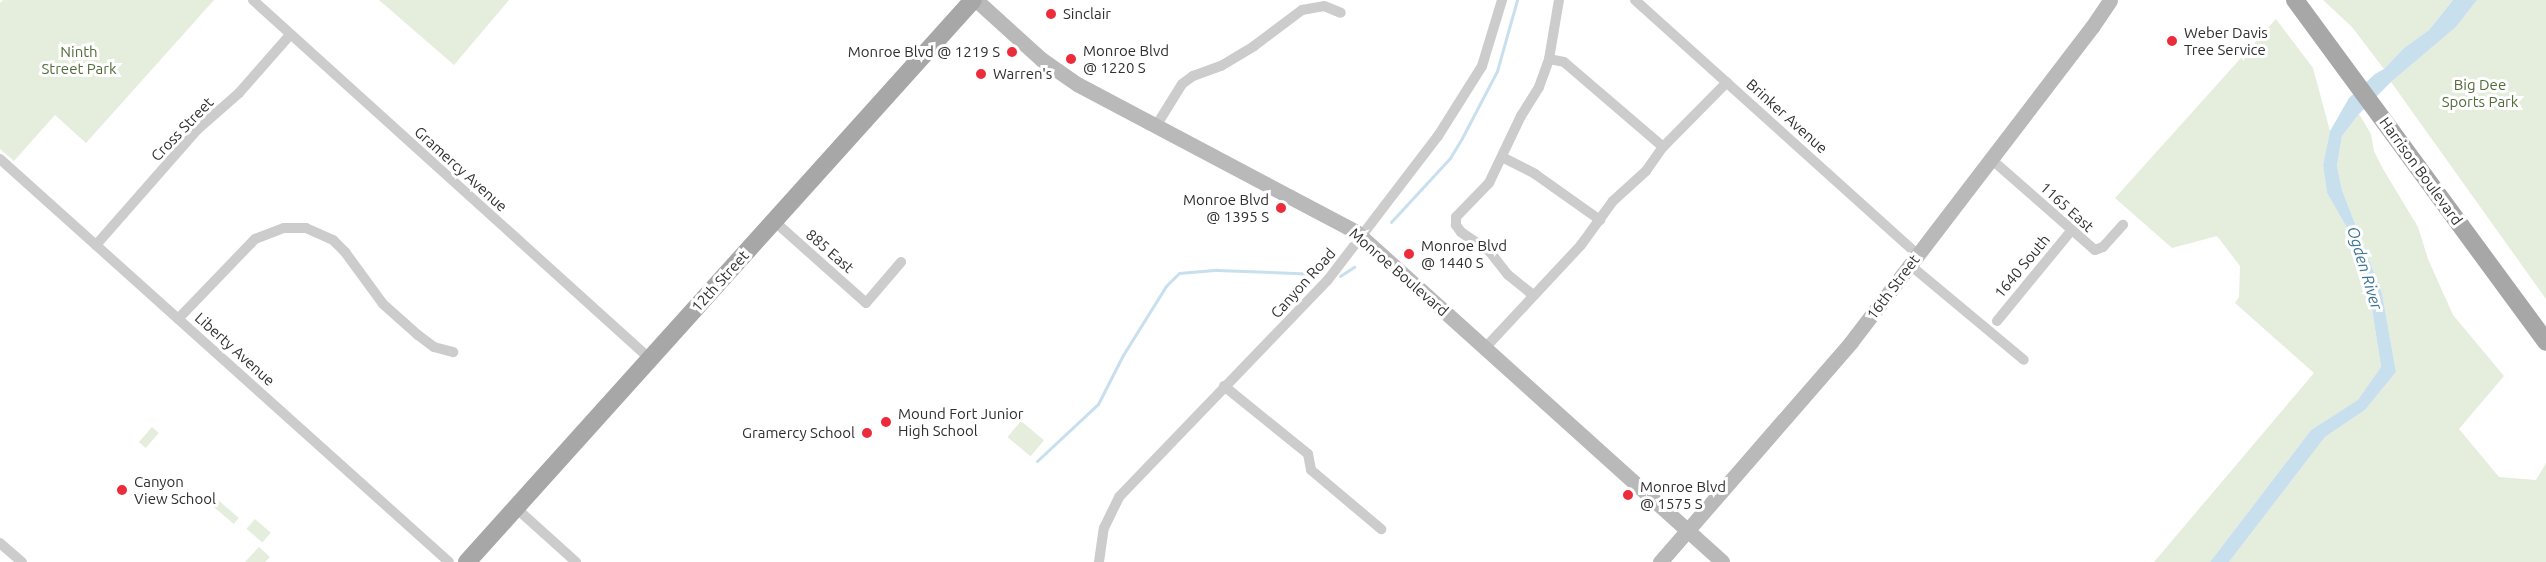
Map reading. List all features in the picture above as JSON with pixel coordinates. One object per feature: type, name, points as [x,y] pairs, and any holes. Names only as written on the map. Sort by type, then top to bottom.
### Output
[{"type":"main road","name":"Monroe Boulevard","points":[[974,0],[1065,77],[1320,211],[1362,237],[1722,562]]},
{"type":"main road","name":"12th Street","points":[[467,562],[974,0]]},
{"type":"main road","name":"16th Street","points":[[1660,562],[1851,342],[2110,0]]},
{"type":"main road","name":"Harrison Boulevard","points":[[2295,0],[2546,342]]},
{"type":"street","name":"Gramercy Avenue","points":[[253,0],[650,358]]},
{"type":"street","name":"Canyon Road","points":[[1099,562],[1104,528],[1119,497],[1224,386],[1301,310],[1362,237],[1438,136],[1482,66],[1502,0]]},
{"type":"street","points":[[1533,295],[1508,275],[1489,250],[1461,232],[1456,225],[1456,218],[1461,210],[1489,183],[1521,116],[1539,87],[1549,59],[1559,0]]},
{"type":"street","name":"Brinker Avenue","points":[[1635,0],[1727,82],[1914,260],[2024,360]]},
{"type":"street","points":[[1156,126],[1182,84],[1193,76],[1221,66],[1254,46],[1302,10],[1324,6],[1341,13]]},
{"type":"street","name":"Cross Street","points":[[96,245],[198,129],[238,93],[290,35]]},
{"type":"street","points":[[1549,59],[1564,62],[1663,147]]},
{"type":"street","points":[[1485,348],[1581,245],[1614,201],[1646,171],[1663,147],[1727,82]]},
{"type":"street","points":[[1502,157],[1535,174],[1600,220]]},
{"type":"street","name":"Liberty Avenue","points":[[0,159],[449,562]]},
{"type":"street","name":"1165 East","points":[[1990,159],[2088,246],[2099,250],[2123,225]]},
{"type":"street","name":"885 East","points":[[774,221],[866,303],[901,262]]},
{"type":"street","points":[[178,319],[255,239],[284,228],[306,228],[333,240],[345,252],[383,304],[409,327],[434,346],[453,352]]},
{"type":"street","name":"1640 South","points":[[1997,321],[2071,231]]},
{"type":"street","points":[[1224,386],[1308,454],[1311,470],[1381,529]]},
{"type":"street","points":[[516,508],[576,562]]},
{"type":"street","points":[[0,543],[22,562]]},
{"type":"green space","name":"Ninth Street Park","points":[[3,0],[214,0],[86,143],[55,115],[14,161],[0,149],[0,3]]},
{"type":"green space","points":[[379,0],[509,0],[454,65]]},
{"type":"green space","points":[[2323,0],[2453,0],[2429,30],[2404,48],[2384,69],[2352,27]]},
{"type":"green space","name":"Big Dee Sports Park","points":[[2477,0],[2546,0],[2546,299],[2391,82],[2456,27]]},
{"type":"green space","points":[[2276,19],[2313,68],[2330,131],[2323,165],[2327,193],[2346,226],[2370,296],[2381,367],[2359,400],[2311,430],[2210,562],[2154,562],[2314,373],[2235,303],[2239,297],[2240,266],[2217,236],[2172,248],[2115,198]]},
{"type":"green space","points":[[2359,114],[2371,134],[2374,151],[2383,169],[2418,227],[2428,259],[2453,315],[2504,376],[2459,429],[2499,477],[2536,480],[2546,463],[2546,562],[2229,562],[2325,437],[2365,410],[2396,372],[2382,293],[2342,190],[2337,166],[2342,136]]},
{"type":"green space","points":[[1021,421],[1044,440],[1030,456],[1008,437]]},
{"type":"green space","points":[[152,427],[159,433],[146,448],[139,442]]},
{"type":"green space","points":[[217,499],[239,518],[234,524],[212,505]]},
{"type":"green space","points":[[255,519],[271,533],[262,543],[246,529]]},
{"type":"green space","points":[[259,547],[270,557],[265,562],[245,562]]},
{"type":"water","name":"Ogden River","points":[[2453,0],[2477,0],[2456,27],[2391,82],[2359,114],[2342,136],[2337,166],[2342,190],[2382,293],[2396,372],[2365,410],[2325,437],[2229,562],[2210,562],[2311,430],[2358,400],[2381,367],[2370,296],[2346,226],[2327,193],[2323,165],[2330,131],[2349,98],[2375,74],[2384,69],[2404,48],[2429,30]]},
{"type":"waterway","points":[[1391,222],[1450,158],[1462,138],[1497,71],[1517,0]]},
{"type":"waterway","points":[[1340,276],[1354,267]]},
{"type":"waterway","points":[[1037,461],[1098,404],[1123,355],[1166,286],[1179,273],[1217,270],[1319,274]]},
{"type":"place","name":"Sinclair","points":[[1051,14]]},
{"type":"place","name":"Weber Davis Tree Service","points":[[2172,41]]},
{"type":"place","name":"Monroe Blvd @ 1219 S","points":[[1012,52]]},
{"type":"place","name":"Monroe Blvd @ 1220 S","points":[[1071,59]]},
{"type":"place","name":"Warren's","points":[[981,74]]},
{"type":"place","name":"Monroe Blvd @ 1395 S","points":[[1281,208]]},
{"type":"place","name":"Monroe Blvd @ 1440 S","points":[[1409,254]]},
{"type":"place","name":"Mound Fort Junior High School","points":[[886,422]]},
{"type":"place","name":"Gramercy School","points":[[867,433]]},
{"type":"place","name":"Canyon View School","points":[[122,490]]},
{"type":"place","name":"Monroe Blvd @ 1575 S","points":[[1628,495]]}]
